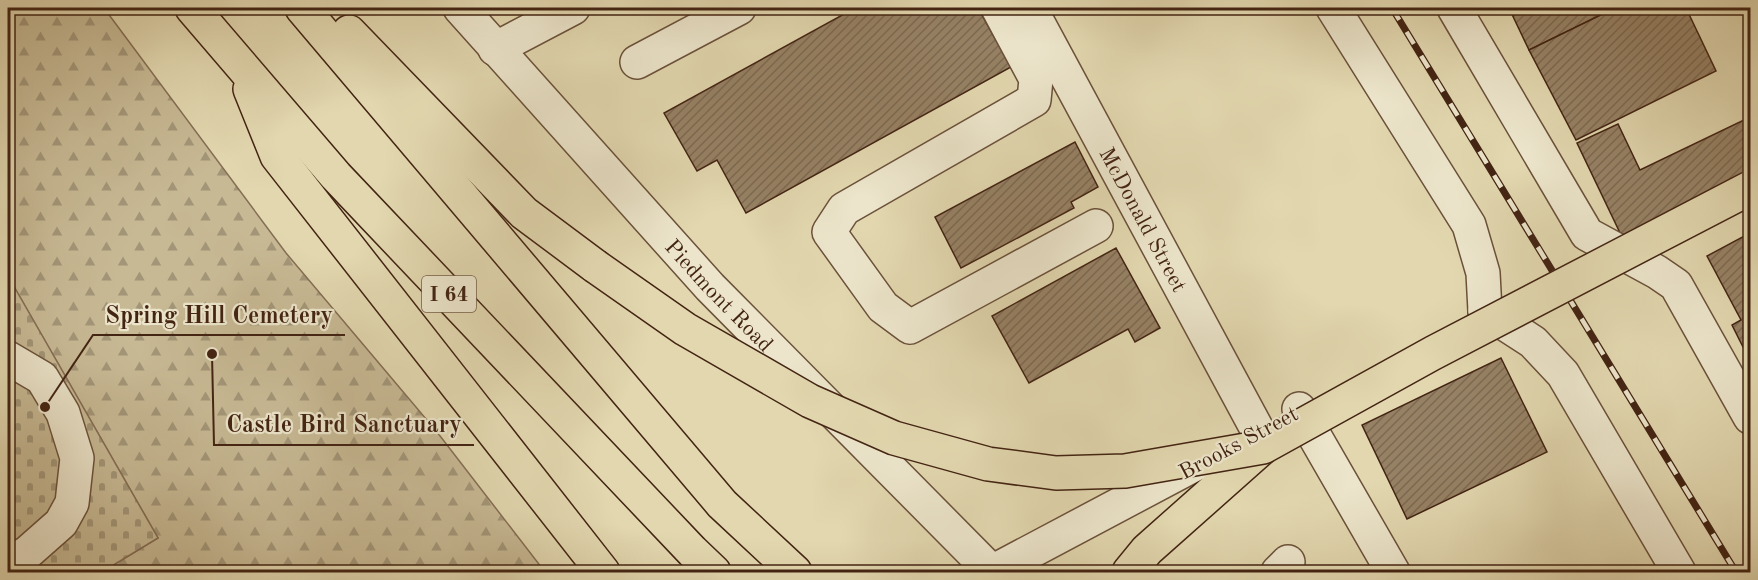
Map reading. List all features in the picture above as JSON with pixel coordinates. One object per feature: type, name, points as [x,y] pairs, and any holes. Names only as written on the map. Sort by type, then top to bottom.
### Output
[{"type":"highway","name":"I 64","points":[[192,8],[336,176],[714,573]]},
{"type":"highway","points":[[302,8],[722,504],[795,573]]},
{"type":"highway","points":[[326,8],[524,213],[685,329],[810,401],[894,438],[988,464],[1056,473],[1125,471],[1261,439],[1433,353],[1750,188]]},
{"type":"highway","points":[[240,65],[277,156],[603,573]]},
{"type":"highway","points":[[1129,573],[1147,550],[1261,439]]},
{"type":"street","name":"Piedmont Road","points":[[460,8],[710,287],[992,573]]},
{"type":"street","points":[[495,49],[573,8]]},
{"type":"street","points":[[638,62],[688,20],[739,8]]},
{"type":"street","points":[[998,8],[1036,79],[1034,100],[844,209],[829,232],[883,307],[910,327],[1096,226]]},
{"type":"street","name":"McDonald Street","points":[[1030,8],[1261,439]]},
{"type":"street","points":[[1333,8],[1469,225],[1483,273],[1485,311],[1533,342],[1563,374],[1679,573]]},
{"type":"street","points":[[1454,8],[1587,234],[1657,272],[1676,285],[1750,417]]},
{"type":"street","name":"Brooks Street","points":[[992,573],[1261,439],[1299,409],[1485,311]]},
{"type":"street","points":[[8,358],[42,378],[63,413],[78,458],[72,503],[61,523],[27,553],[8,563]]},
{"type":"street","points":[[1299,409],[1394,573]]},
{"type":"green space","points":[[8,8],[104,8],[286,253],[437,432],[545,572],[102,572],[158,538],[8,276]]},
{"type":"green space","points":[[8,276],[158,538],[102,572],[8,572]]},
{"type":"building","points":[[855,8],[978,8],[1011,67],[746,213],[717,160],[697,171],[664,113]]},
{"type":"building","points":[[1509,8],[1612,8],[1613,9],[1529,50]]},
{"type":"building","points":[[1615,8],[1686,8],[1716,71],[1576,140],[1529,50]]},
{"type":"building","points":[[1746,119],[1750,128],[1750,176],[1622,237],[1577,143],[1618,124],[1640,170]]},
{"type":"building","points":[[1075,142],[1098,187],[1071,202],[1074,208],[961,268],[935,217]]},
{"type":"building","points":[[1750,233],[1750,346],[1744,349],[1732,325],[1741,320],[1707,256]]},
{"type":"building","points":[[1116,248],[1160,328],[1135,342],[1128,329],[1029,383],[992,316]]},
{"type":"building","points":[[1501,358],[1547,452],[1407,519],[1362,425]]},
{"type":"railway","points":[[1392,8],[1736,572]]},
{"type":"place","name":"Castle Bird Sanctuary","points":[[212,354]]},
{"type":"place","name":"Spring Hill Cemetery","points":[[45,407]]}]
